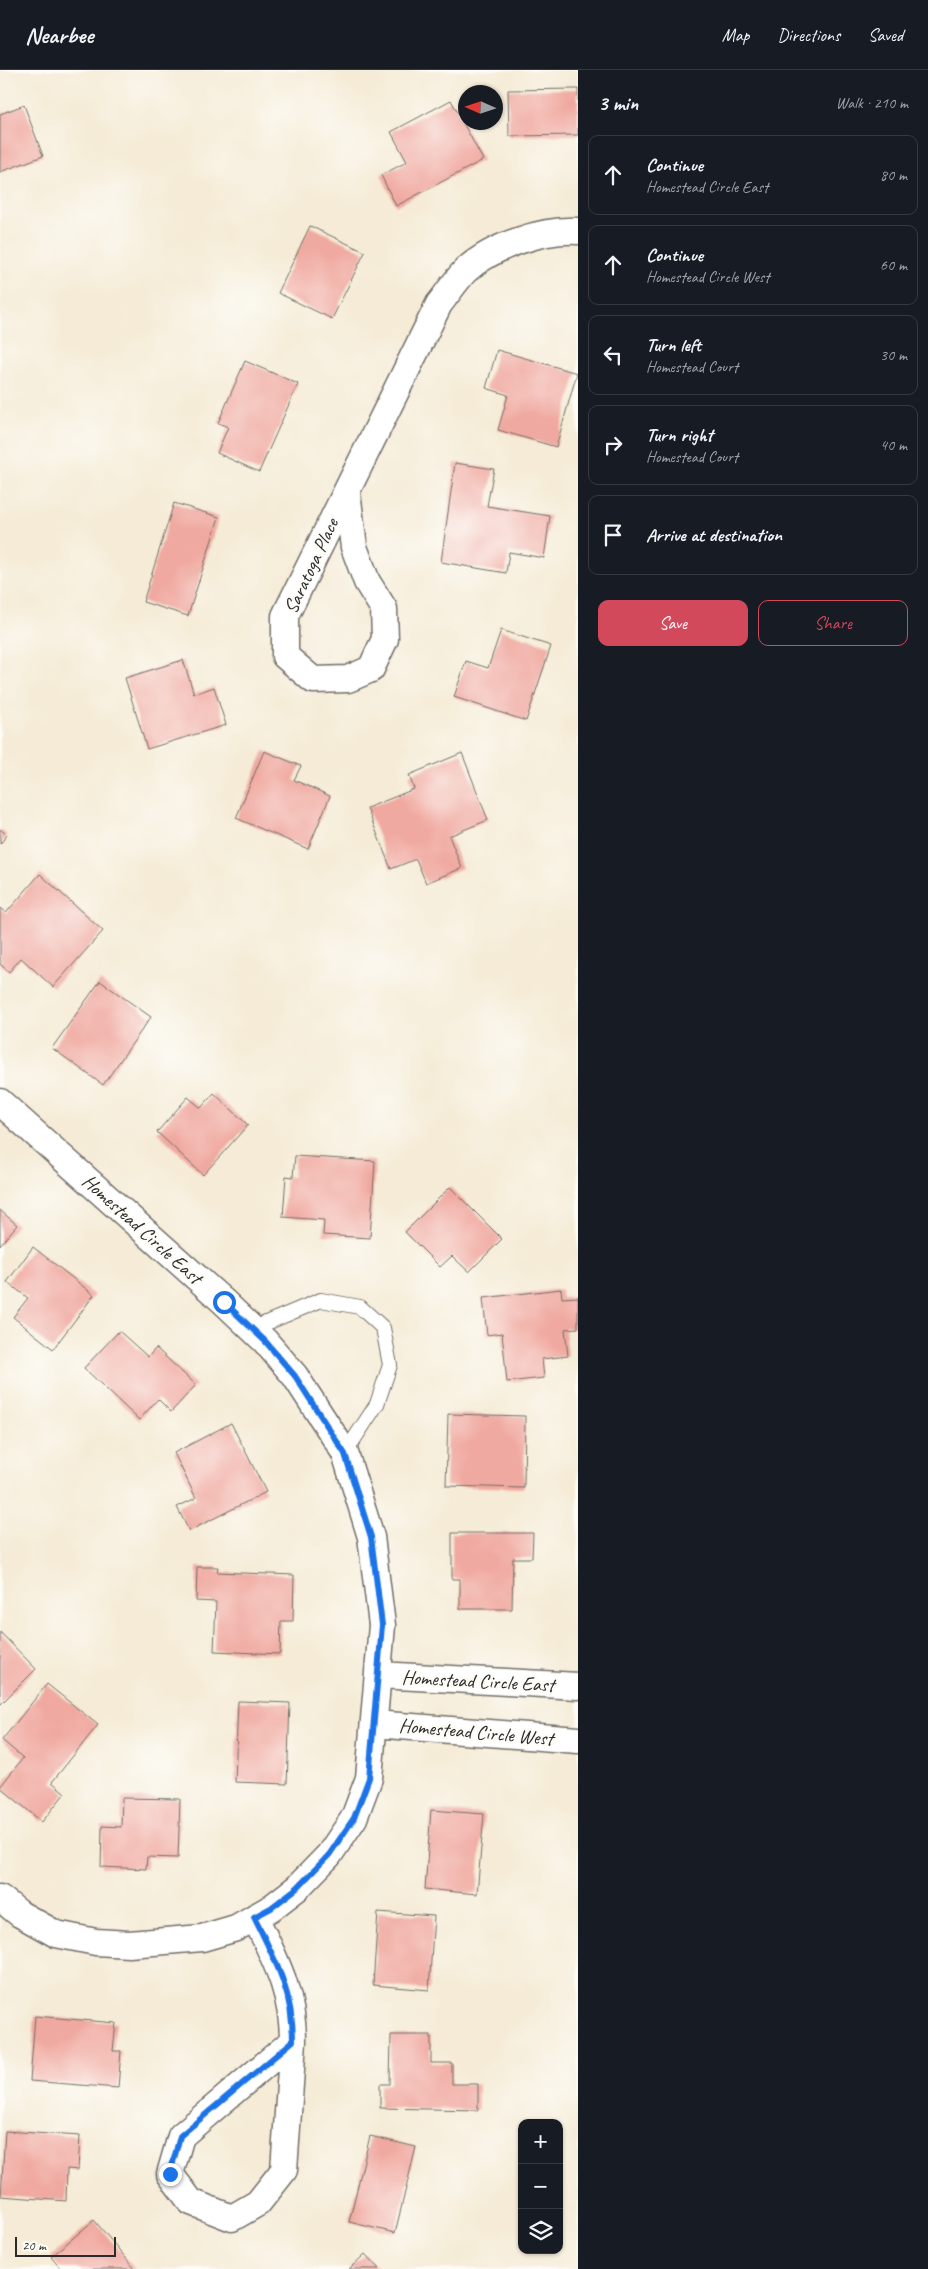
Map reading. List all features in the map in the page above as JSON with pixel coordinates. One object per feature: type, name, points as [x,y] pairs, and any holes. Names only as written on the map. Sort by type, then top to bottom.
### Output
[{"type":"street","name":"Saratoga Place","points":[[347,492],[354,547],[367,582],[384,609],[384,639],[371,669],[348,679],[313,680],[284,656],[285,616],[439,304],[466,270],[498,250],[534,236],[578,231]]},
{"type":"street","name":"Homestead Circle East","points":[[0,1102],[252,1329],[295,1376],[345,1454],[371,1537],[378,1580],[382,1625],[379,1675],[578,1686]]},
{"type":"street","name":"Homestead Circle West","points":[[0,1898],[20,1914],[56,1934],[96,1942],[129,1944],[202,1938],[236,1928],[271,1908],[297,1888],[329,1855],[354,1818],[369,1778],[379,1675]]},
{"type":"street","name":"Homestead Circle West","points":[[374,1724],[578,1740]]},
{"type":"street","points":[[254,1917],[282,1976],[290,2000],[293,2018],[293,2041],[284,2170],[258,2203],[232,2218],[191,2202],[170,2174],[180,2136],[293,2041]]},
{"type":"lane","points":[[252,1329],[321,1300],[360,1307],[383,1328],[390,1365],[377,1404],[345,1454]]},
{"type":"building","points":[[578,89],[578,135],[509,136],[508,90]]},
{"type":"building","points":[[451,100],[458,113],[458,130],[467,130],[483,160],[396,206],[381,175],[407,162],[391,132]]},
{"type":"building","points":[[24,105],[43,156],[0,172],[0,114]]},
{"type":"building","points":[[310,226],[365,252],[332,319],[278,293]]},
{"type":"building","points":[[497,350],[577,373],[556,447],[498,430],[508,395],[486,388]]},
{"type":"building","points":[[245,361],[298,384],[259,472],[217,453],[228,427],[218,423]]},
{"type":"building","points":[[455,463],[494,469],[487,506],[550,516],[544,558],[509,552],[506,573],[441,562]]},
{"type":"building","points":[[174,503],[219,517],[188,616],[143,602]]},
{"type":"building","points":[[501,630],[551,646],[526,721],[454,697],[466,661],[488,668]]},
{"type":"building","points":[[183,660],[194,694],[214,687],[226,725],[147,749],[125,678]]},
{"type":"building","points":[[264,751],[301,766],[294,780],[330,796],[308,849],[236,818]]},
{"type":"building","points":[[462,753],[488,820],[449,836],[462,868],[426,883],[416,859],[391,869],[367,808],[414,789],[409,775]]},
{"type":"building","points":[[0,829],[7,835],[0,844]]},
{"type":"building","points":[[40,874],[103,931],[53,987],[21,958],[9,972],[0,964],[0,908],[6,913]]},
{"type":"building","points":[[100,981],[151,1017],[103,1085],[52,1048]]},
{"type":"building","points":[[214,1093],[248,1125],[203,1175],[157,1132],[188,1097],[201,1108]]},
{"type":"building","points":[[295,1156],[375,1161],[370,1238],[323,1235],[324,1220],[283,1217],[286,1176],[293,1177]]},
{"type":"building","points":[[450,1187],[502,1239],[469,1272],[452,1256],[440,1267],[405,1232]]},
{"type":"building","points":[[0,1210],[17,1225],[0,1245]]},
{"type":"building","points":[[33,1247],[94,1295],[53,1349],[13,1317],[28,1298],[7,1282]]},
{"type":"building","points":[[561,1289],[562,1298],[578,1297],[578,1328],[565,1329],[568,1356],[542,1359],[544,1378],[507,1382],[502,1333],[487,1335],[483,1298]]},
{"type":"building","points":[[119,1331],[148,1357],[156,1348],[196,1385],[171,1412],[158,1399],[139,1420],[84,1368]]},
{"type":"building","points":[[448,1414],[525,1416],[524,1488],[446,1486]]},
{"type":"building","points":[[231,1423],[266,1492],[189,1531],[177,1507],[196,1498],[174,1453]]},
{"type":"building","points":[[452,1533],[533,1533],[532,1558],[513,1558],[512,1609],[460,1609],[460,1579],[452,1579]]},
{"type":"building","points":[[197,1567],[218,1567],[217,1572],[294,1575],[293,1621],[281,1621],[280,1654],[214,1651],[216,1602],[196,1601]]},
{"type":"building","points":[[0,1632],[36,1669],[0,1705]]},
{"type":"building","points":[[47,1684],[98,1725],[52,1782],[65,1793],[42,1822],[0,1787],[23,1758],[2,1740]]},
{"type":"building","points":[[238,1701],[290,1703],[287,1784],[235,1782]]},
{"type":"building","points":[[122,1798],[180,1799],[178,1858],[147,1857],[146,1869],[101,1867],[102,1826],[121,1827]]},
{"type":"building","points":[[431,1810],[484,1814],[477,1894],[425,1889]]},
{"type":"building","points":[[378,1912],[434,1916],[429,1990],[373,1985]]},
{"type":"building","points":[[35,2016],[116,2023],[113,2051],[121,2051],[118,2088],[30,2081]]},
{"type":"building","points":[[391,2035],[431,2035],[431,2063],[452,2063],[452,2084],[478,2084],[478,2110],[380,2108],[380,2084],[390,2084]]},
{"type":"building","points":[[5,2131],[80,2136],[78,2170],[67,2169],[66,2201],[1,2196]]},
{"type":"building","points":[[370,2136],[416,2147],[395,2233],[349,2222]]},
{"type":"building","points":[[94,2220],[135,2269],[61,2269],[51,2257]]},
{"type":"building","points":[[365,2254],[379,2269],[349,2269]]},
{"type":"route","points":[[170,2174],[180,2136],[293,2041],[293,2018],[290,2000],[282,1976],[254,1917],[271,1908],[297,1888],[329,1855],[354,1818],[369,1778],[379,1675],[382,1625],[378,1580],[371,1537],[345,1454],[295,1376],[265,1341],[224,1302]]}]
